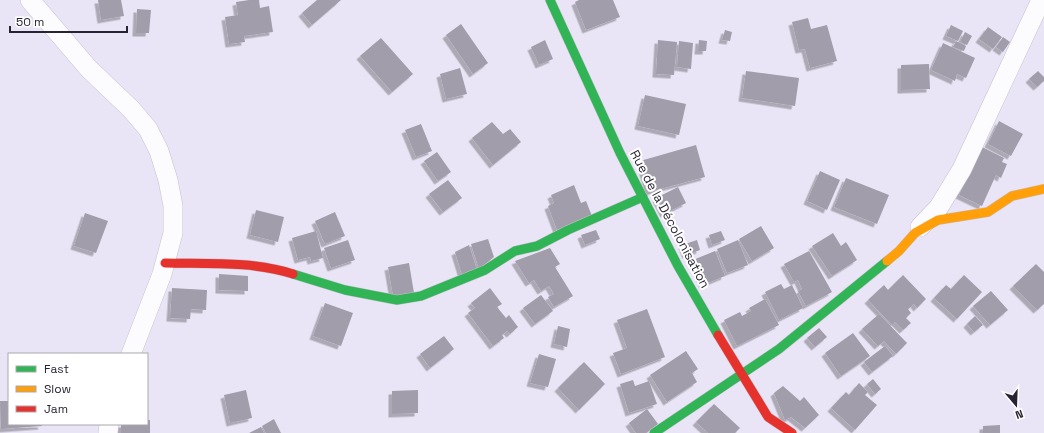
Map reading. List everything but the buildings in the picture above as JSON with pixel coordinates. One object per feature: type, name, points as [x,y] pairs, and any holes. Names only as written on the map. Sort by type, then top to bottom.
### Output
[{"type":"street","points":[[30,0],[89,69],[126,104],[148,129],[159,151],[168,180],[173,206],[173,233],[165,263],[131,353]]},
{"type":"street","name":"Rue de la Décolonisation","points":[[550,0],[620,153],[678,266],[741,375],[768,417],[792,433]]},
{"type":"street","points":[[899,250],[939,206],[962,169],[1041,0]]},
{"type":"street","points":[[654,433],[779,350],[899,250],[915,233],[938,220],[988,212],[1012,196],[1044,189]]},
{"type":"street","points":[[165,263],[228,264],[284,271],[345,290],[396,300],[421,296],[456,283],[485,270],[515,251],[537,246],[568,230],[605,216],[643,197]]},
{"type":"traffic: fast","points":[[550,0],[620,153],[678,266],[718,335]]},
{"type":"traffic: fast","points":[[293,274],[345,290],[397,300],[421,296],[485,270],[515,251],[537,246],[568,230],[643,197]]},
{"type":"traffic: fast","points":[[654,433],[779,349],[887,261]]},
{"type":"traffic: slow","points":[[887,261],[899,251],[915,233],[938,220],[988,212],[1012,196],[1044,189]]},
{"type":"traffic: jam","points":[[165,263],[246,265],[293,274]]},
{"type":"traffic: jam","points":[[718,335],[768,417],[792,433]]}]
